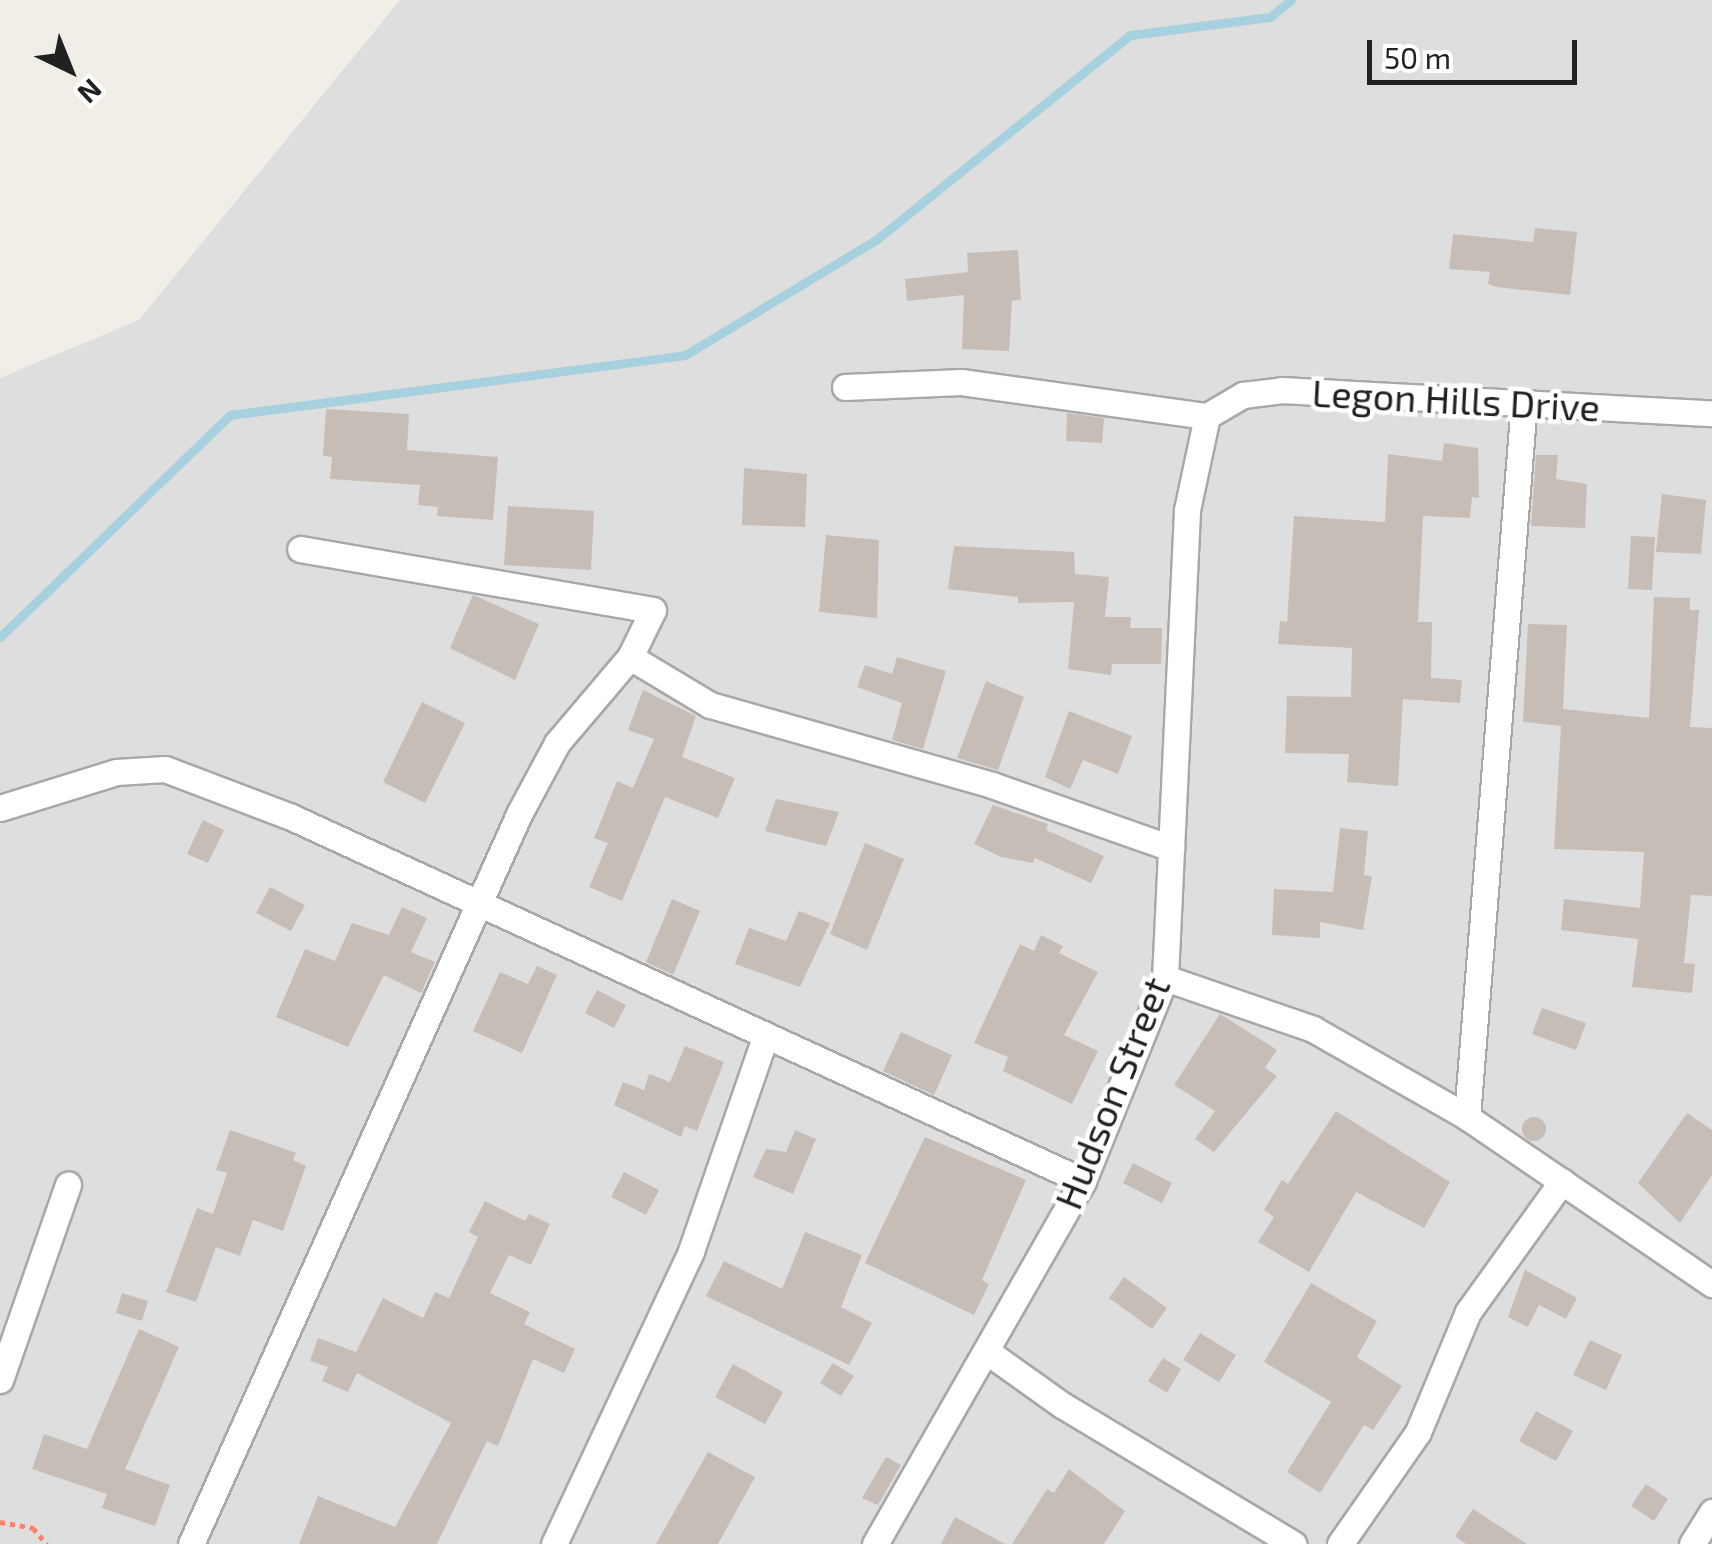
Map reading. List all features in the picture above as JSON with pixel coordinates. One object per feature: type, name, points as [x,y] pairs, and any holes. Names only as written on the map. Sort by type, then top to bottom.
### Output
[{"type":"street","points":[[845,387],[961,382],[1207,416]]},
{"type":"street","name":"Legon Hills Drive","points":[[1207,416],[1243,395],[1282,390],[1712,413]]},
{"type":"street","points":[[1468,1117],[1524,403]]},
{"type":"street","name":"Hudson Street","points":[[875,1544],[989,1353],[1082,1181],[1165,978],[1188,510],[1207,416]]},
{"type":"street","points":[[191,1544],[421,1044],[475,904],[558,743],[630,657],[653,610],[300,549]]},
{"type":"street","points":[[630,657],[710,706],[992,784],[1171,848]]},
{"type":"street","points":[[0,808],[116,772],[165,768],[289,816],[1082,1181]]},
{"type":"street","points":[[1165,978],[1312,1029],[1468,1117],[1712,1284]]},
{"type":"street","points":[[554,1544],[690,1250],[765,1037]]},
{"type":"street","points":[[1340,1544],[1418,1432],[1468,1312],[1562,1181]]},
{"type":"street","points":[[0,1380],[68,1185]]},
{"type":"street","points":[[989,1353],[1062,1404],[1293,1544]]},
{"type":"street","points":[[1692,1544],[1712,1512]]},
{"type":"path","points":[[0,1522],[33,1528],[47,1544]]},
{"type":"shaded area","points":[[400,0],[1712,0],[1712,1544],[0,1544],[0,378],[139,320]]},
{"type":"building","points":[[1535,228],[1577,232],[1570,295],[1496,287],[1488,284],[1490,272],[1449,269],[1453,234],[1533,242]]},
{"type":"building","points":[[1018,250],[1021,300],[1012,301],[1009,351],[962,349],[964,295],[907,301],[905,279],[968,272],[967,253]]},
{"type":"building","points":[[326,409],[409,414],[407,450],[498,457],[493,520],[437,516],[438,507],[418,505],[420,485],[330,479],[332,457],[323,456]]},
{"type":"building","points":[[1067,413],[1104,418],[1102,443],[1066,441]]},
{"type":"building","points":[[1444,443],[1478,448],[1479,498],[1472,497],[1470,518],[1423,516],[1418,622],[1432,622],[1431,678],[1462,680],[1460,703],[1403,699],[1398,786],[1347,782],[1349,754],[1285,753],[1287,696],[1351,697],[1352,648],[1278,644],[1280,621],[1287,622],[1294,516],[1385,522],[1388,454],[1442,461]]},
{"type":"building","points":[[1536,455],[1558,455],[1556,479],[1587,484],[1585,528],[1531,526]]},
{"type":"building","points":[[744,468],[807,474],[805,527],[742,525]]},
{"type":"building","points":[[1662,494],[1706,500],[1701,554],[1656,552]]},
{"type":"building","points":[[508,506],[594,511],[591,570],[504,565]]},
{"type":"building","points":[[826,535],[879,540],[877,618],[819,612]]},
{"type":"building","points":[[1631,536],[1655,537],[1652,590],[1628,589]]},
{"type":"building","points":[[954,546],[1074,552],[1075,574],[1109,577],[1105,617],[1131,617],[1130,628],[1162,628],[1161,664],[1112,664],[1111,675],[1068,669],[1074,602],[1018,603],[1018,597],[948,589]]},
{"type":"building","points":[[473,595],[539,624],[515,680],[450,648]]},
{"type":"building","points":[[1654,597],[1690,598],[1690,610],[1699,610],[1690,727],[1712,728],[1712,896],[1691,895],[1684,963],[1695,964],[1692,993],[1632,987],[1638,939],[1561,930],[1564,899],[1640,908],[1644,852],[1554,849],[1561,726],[1523,722],[1528,624],[1567,625],[1563,709],[1649,718]]},
{"type":"building","points":[[897,657],[946,671],[923,749],[892,740],[902,703],[857,687],[865,665],[892,674]]},
{"type":"building","points":[[986,681],[1024,697],[998,770],[957,758]]},
{"type":"building","points":[[643,690],[696,716],[682,757],[735,778],[718,818],[665,797],[622,901],[589,887],[608,843],[594,838],[617,781],[633,788],[654,739],[628,730]]},
{"type":"building","points":[[422,702],[465,723],[425,803],[383,782]]},
{"type":"building","points":[[1069,711],[1132,736],[1118,774],[1083,760],[1070,789],[1045,777]]},
{"type":"building","points":[[776,799],[839,812],[826,846],[765,831]]},
{"type":"building","points":[[993,805],[1048,824],[1046,830],[1104,856],[1091,883],[1035,858],[1033,863],[1001,857],[974,844]]},
{"type":"building","points":[[203,820],[224,830],[208,863],[187,854]]},
{"type":"building","points":[[1340,828],[1368,831],[1364,875],[1372,876],[1363,930],[1320,922],[1320,938],[1272,935],[1274,889],[1333,892]]},
{"type":"building","points":[[865,843],[904,859],[867,950],[830,934]]},
{"type":"building","points":[[270,887],[305,905],[291,931],[256,913]]},
{"type":"building","points":[[672,899],[700,911],[673,975],[646,962]]},
{"type":"building","points":[[402,907],[427,918],[411,952],[435,962],[421,993],[384,975],[348,1047],[276,1017],[305,949],[335,961],[352,923],[389,935]]},
{"type":"building","points":[[799,911],[830,923],[800,987],[735,964],[749,928],[786,941]]},
{"type":"building","points":[[1041,935],[1063,946],[1059,953],[1098,972],[1064,1035],[1098,1051],[1072,1104],[1003,1071],[1008,1057],[974,1043],[1020,944],[1034,951]]},
{"type":"building","points":[[537,966],[557,975],[522,1053],[473,1031],[500,972],[528,984]]},
{"type":"building","points":[[597,990],[626,1005],[614,1028],[585,1013]]},
{"type":"building","points":[[1542,1008],[1586,1023],[1576,1050],[1532,1034]]},
{"type":"building","points":[[1220,1014],[1277,1050],[1265,1068],[1277,1076],[1214,1152],[1195,1139],[1215,1111],[1174,1085]]},
{"type":"building","points":[[901,1032],[952,1055],[934,1095],[883,1071]]},
{"type":"building","points":[[685,1046],[724,1062],[697,1131],[685,1126],[681,1137],[614,1105],[623,1082],[644,1090],[649,1074],[670,1082]]},
{"type":"building","points":[[1336,1111],[1450,1182],[1424,1228],[1356,1192],[1309,1272],[1258,1242],[1274,1217],[1264,1210],[1282,1180],[1288,1184]]},
{"type":"building","points":[[1687,1113],[1712,1130],[1712,1175],[1680,1223],[1638,1183]]},
{"type":"building","points":[[1534,1117],[1543,1120],[1543,1138],[1534,1141],[1525,1138],[1522,1129],[1525,1120]]},
{"type":"building","points":[[230,1130],[296,1153],[293,1160],[306,1166],[283,1231],[253,1220],[240,1256],[216,1247],[196,1302],[166,1292],[197,1208],[213,1214],[227,1173],[216,1170]]},
{"type":"building","points":[[795,1130],[816,1139],[793,1194],[753,1177],[766,1149],[786,1152]]},
{"type":"building","points":[[925,1137],[1026,1180],[982,1280],[989,1284],[974,1315],[865,1263]]},
{"type":"building","points":[[1133,1163],[1172,1183],[1162,1203],[1123,1183]]},
{"type":"building","points":[[624,1172],[659,1190],[646,1215],[611,1197]]},
{"type":"building","points":[[485,1201],[525,1221],[529,1214],[550,1224],[531,1265],[509,1255],[490,1293],[530,1312],[524,1324],[575,1349],[564,1373],[533,1359],[498,1446],[487,1441],[437,1544],[299,1544],[318,1496],[395,1527],[451,1423],[357,1373],[348,1392],[322,1381],[328,1367],[310,1361],[318,1338],[356,1352],[383,1298],[423,1318],[435,1292],[449,1298],[478,1237],[469,1232]]},
{"type":"building","points":[[805,1232],[862,1255],[841,1307],[872,1323],[849,1365],[706,1296],[724,1261],[782,1289]]},
{"type":"building","points":[[1525,1270],[1577,1298],[1566,1319],[1539,1305],[1528,1327],[1508,1317]]},
{"type":"building","points":[[1124,1277],[1167,1308],[1152,1329],[1109,1298]]},
{"type":"building","points":[[1311,1283],[1377,1321],[1357,1357],[1402,1386],[1373,1430],[1364,1425],[1320,1493],[1287,1472],[1331,1402],[1264,1362]]},
{"type":"building","points":[[122,1293],[148,1301],[142,1321],[116,1313]]},
{"type":"building","points":[[139,1329],[179,1347],[125,1469],[170,1485],[155,1526],[102,1508],[107,1494],[32,1469],[44,1434],[87,1449]]},
{"type":"building","points":[[1200,1333],[1236,1355],[1219,1382],[1183,1360]]},
{"type":"building","points":[[1590,1340],[1622,1355],[1606,1390],[1573,1375]]},
{"type":"building","points":[[1163,1358],[1181,1369],[1167,1393],[1148,1381]]},
{"type":"building","points":[[833,1363],[854,1376],[841,1396],[820,1383]]},
{"type":"building","points":[[733,1364],[783,1392],[765,1424],[715,1397]]},
{"type":"building","points":[[1536,1411],[1573,1431],[1556,1461],[1519,1441]]},
{"type":"building","points":[[708,1452],[755,1477],[718,1544],[656,1544]]},
{"type":"building","points":[[886,1457],[901,1465],[878,1505],[862,1498]]},
{"type":"building","points":[[1069,1469],[1125,1511],[1104,1544],[1012,1544],[1047,1489],[1054,1493]]},
{"type":"building","points":[[1646,1484],[1668,1499],[1654,1521],[1631,1506]]},
{"type":"building","points":[[1473,1509],[1527,1544],[1466,1544],[1455,1536]]},
{"type":"building","points":[[955,1517],[1005,1544],[941,1544]]},
{"type":"waterway","points":[[0,637],[230,415],[685,355],[876,240],[1130,35],[1270,17],[1291,0]]}]
